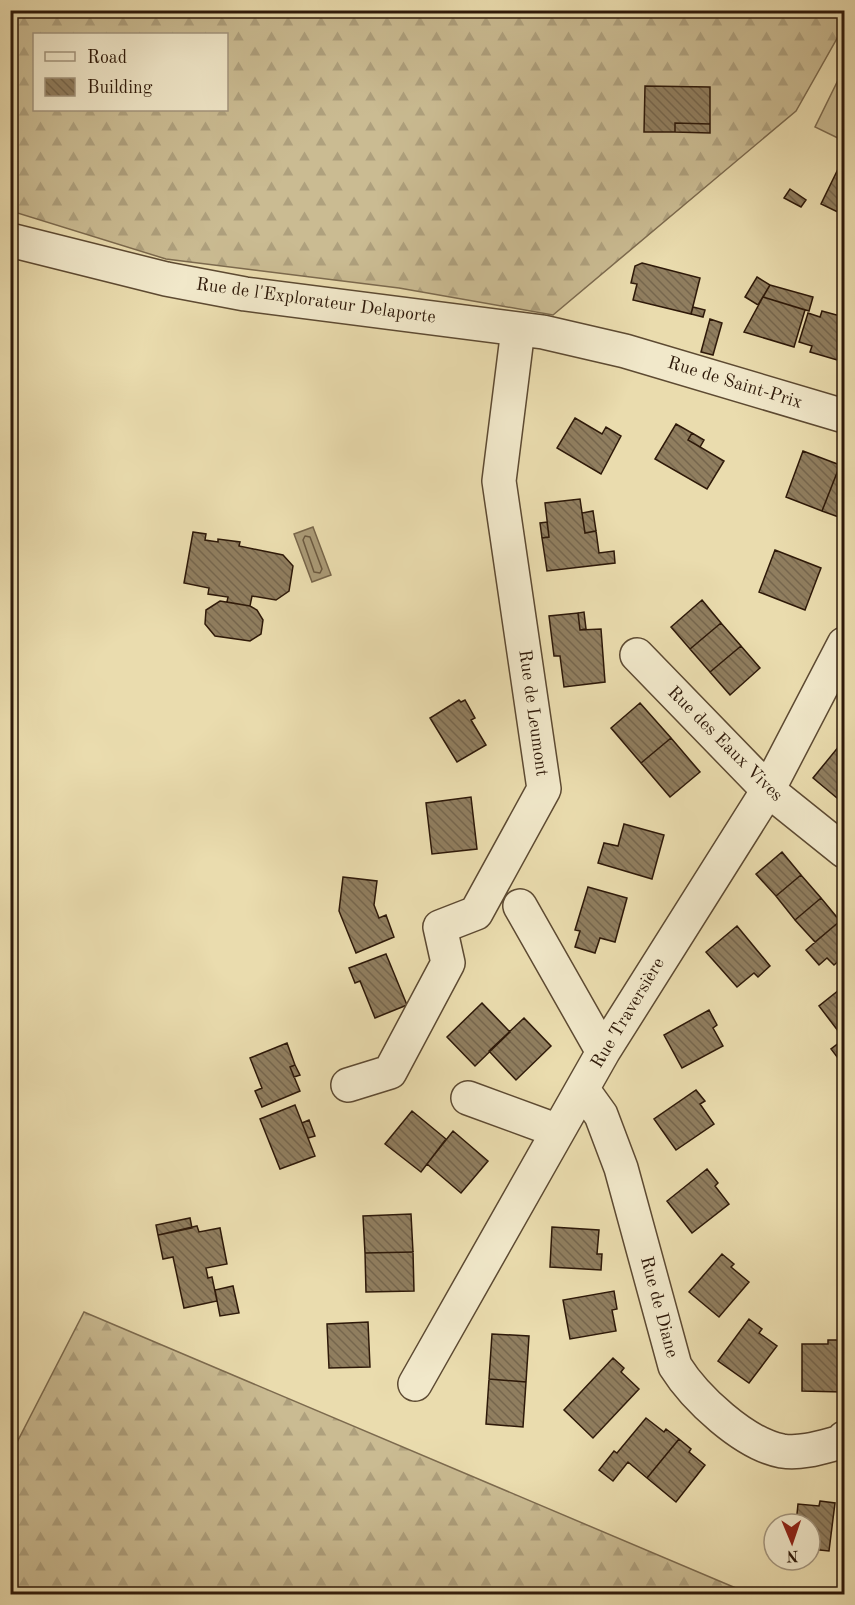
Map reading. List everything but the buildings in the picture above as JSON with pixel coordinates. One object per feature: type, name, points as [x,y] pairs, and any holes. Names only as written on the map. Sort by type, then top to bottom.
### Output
[{"type":"street","name":"Rue de l'Explorateur Delaporte","points":[[10,240],[166,279],[245,294],[518,329],[625,351]]},
{"type":"street","name":"Rue de Leumont","points":[[348,1085],[390,1072],[448,963],[440,927],[476,913],[544,789],[499,481],[518,329]]},
{"type":"street","name":"Rue de Saint-Prix","points":[[625,351],[844,416]]},
{"type":"street","name":"Rue Traversière","points":[[416,1384],[603,1052],[768,790],[844,644]]},
{"type":"street","name":"Rue des Eaux Vives","points":[[637,655],[768,790],[844,851]]},
{"type":"street","points":[[520,906],[603,1052]]},
{"type":"street","name":"Rue de Diane","points":[[583,1090],[601,1115],[621,1168],[675,1366],[684,1382],[704,1402],[764,1446],[783,1451],[808,1451],[842,1442],[844,1438]]},
{"type":"street","points":[[468,1098],[558,1131]]},
{"type":"green space","points":[[844,10],[844,26],[796,111],[553,315],[399,288],[166,259],[11,211],[10,11]]},
{"type":"green space","points":[[844,68],[844,141],[815,127]]},
{"type":"green space","points":[[84,1312],[750,1594],[11,1594],[11,1454]]},
{"type":"water","points":[[313,527],[331,575],[312,582],[294,534]]}]
